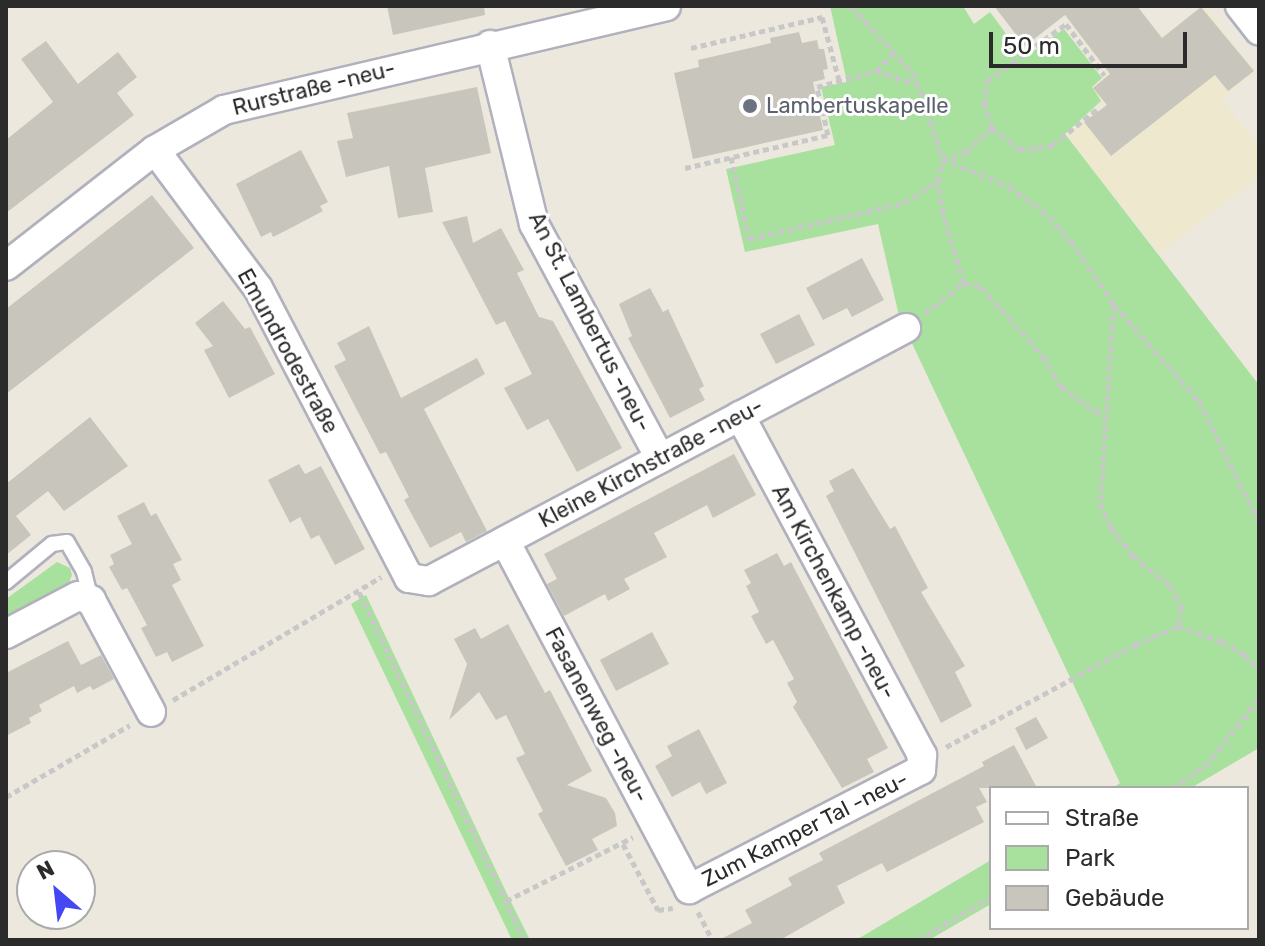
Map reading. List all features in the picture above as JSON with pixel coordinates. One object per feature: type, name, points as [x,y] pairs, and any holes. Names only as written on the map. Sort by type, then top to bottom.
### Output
[{"type":"street","name":"Rurstraße -neu-","points":[[6,266],[155,150],[224,110],[666,6]]},
{"type":"street","points":[[1240,6],[1259,30]]},
{"type":"street","name":"An St. Lambertus -neu-","points":[[490,45],[534,224],[660,458]]},
{"type":"street","name":"Emundrodestraße","points":[[155,150],[258,288],[401,564]]},
{"type":"street","name":"Kleine Kirchstraße -neu-","points":[[401,564],[409,578],[429,581],[906,328]]},
{"type":"street","name":"Am Kirchenkamp -neu-","points":[[740,416],[922,762]]},
{"type":"street","name":"Fasanenweg -neu-","points":[[505,541],[654,823],[685,897]]},
{"type":"street","points":[[6,634],[78,596],[91,600],[151,712]]},
{"type":"street","name":"Zum Kamper Tal -neu-","points":[[685,897],[922,762]]},
{"type":"lane","points":[[6,582],[52,544],[67,542],[84,572],[91,600]]},
{"type":"path","points":[[851,6],[895,51],[917,84],[942,159],[938,181],[946,226],[964,283]]},
{"type":"path","points":[[691,48],[822,17],[839,80]]},
{"type":"path","points":[[1097,109],[1053,145],[1019,149],[992,128],[984,104],[987,81],[1066,24],[1104,75]]},
{"type":"path","points":[[876,71],[895,51]]},
{"type":"path","points":[[685,168],[828,135],[817,87],[876,71],[917,84]]},
{"type":"path","points":[[942,159],[966,152],[992,128]]},
{"type":"path","points":[[731,157],[749,239],[904,203],[938,181]]},
{"type":"path","points":[[942,159],[1009,186],[1049,216],[1071,241],[1114,305],[1199,401],[1259,523]]},
{"type":"path","points":[[906,328],[964,283]]},
{"type":"path","points":[[964,283],[981,287],[1020,328],[1043,356],[1061,387],[1095,411],[1105,413]]},
{"type":"path","points":[[1114,305],[1100,504],[1111,528],[1133,556],[1170,585],[1181,607],[1178,626]]},
{"type":"path","points":[[6,797],[359,592],[401,564]]},
{"type":"path","points":[[359,592],[524,940]]},
{"type":"path","points":[[922,762],[1135,645],[1178,626],[1222,642],[1244,654],[1259,670]]},
{"type":"path","points":[[1175,786],[1205,766],[1259,699]]},
{"type":"path","points":[[506,901],[623,844],[654,823]]},
{"type":"path","points":[[623,844],[658,910],[685,897]]},
{"type":"path","points":[[918,940],[989,898]]},
{"type":"shaded area","points":[[1101,6],[1138,6],[1162,36],[1204,6],[1255,72],[1222,99],[1259,146],[1259,176],[1160,254],[1066,135],[1104,106],[1091,88],[1108,74],[1073,28]]},
{"type":"green space","points":[[830,6],[963,6],[974,24],[990,12],[1024,58],[1064,29],[1102,78],[1092,87],[1101,101],[1065,134],[1259,385],[1259,748],[1194,786],[1116,786],[1120,783],[899,316],[878,224],[745,252],[726,169],[835,145],[821,87],[847,82]]},
{"type":"green space","points":[[57,562],[70,568],[72,575],[67,588],[6,621],[6,599]]},
{"type":"green space","points":[[366,595],[530,940],[512,940],[351,604]]},
{"type":"green space","points":[[989,861],[989,905],[929,940],[856,940]]},
{"type":"building","points":[[387,6],[484,6],[485,15],[393,35]]},
{"type":"building","points":[[994,6],[1137,6],[1162,38],[1201,7],[1254,71],[1228,91],[1215,75],[1111,156],[1084,122],[1107,105],[1093,88],[1110,74],[1065,15],[1025,46]]},
{"type":"building","name":"Lambertuskapelle","points":[[799,32],[802,43],[817,40],[819,49],[824,49],[828,69],[823,70],[825,79],[813,82],[823,130],[693,159],[674,73],[699,67],[698,60],[771,43],[770,38]]},
{"type":"building","points":[[46,41],[78,84],[118,52],[137,77],[117,93],[134,115],[6,213],[6,140],[53,102],[21,59]]},
{"type":"building","points":[[477,87],[491,153],[425,168],[433,212],[398,218],[389,166],[346,177],[337,141],[353,138],[347,113]]},
{"type":"building","points":[[301,150],[328,202],[320,206],[323,211],[287,230],[273,237],[271,232],[261,237],[236,184]]},
{"type":"building","points":[[152,195],[194,248],[6,394],[6,309]]},
{"type":"building","points":[[467,216],[473,243],[501,228],[524,270],[517,273],[539,317],[553,321],[622,448],[577,472],[548,419],[527,430],[504,388],[532,374],[505,321],[496,325],[442,222]]},
{"type":"building","points":[[862,258],[884,300],[852,317],[847,308],[823,320],[806,288]]},
{"type":"building","points":[[650,288],[663,312],[668,309],[704,386],[699,389],[705,400],[670,418],[628,338],[632,336],[619,304]]},
{"type":"building","points":[[223,301],[245,329],[250,327],[275,374],[229,398],[204,350],[213,346],[195,323]]},
{"type":"building","points":[[799,314],[815,345],[776,364],[760,334]]},
{"type":"building","points":[[369,326],[401,398],[477,358],[485,374],[424,409],[487,531],[466,542],[461,532],[430,548],[404,500],[409,497],[386,452],[380,454],[334,366],[346,360],[337,343]]},
{"type":"building","points":[[90,417],[128,466],[64,511],[48,491],[16,516],[31,535],[6,555],[6,484]]},
{"type":"building","points":[[734,454],[756,495],[713,518],[707,505],[654,533],[667,557],[624,579],[630,589],[608,601],[605,594],[564,616],[547,584],[557,579],[544,554]]},
{"type":"building","points":[[299,464],[305,474],[321,466],[365,549],[335,565],[319,535],[311,539],[300,517],[290,523],[268,480]]},
{"type":"building","points":[[853,468],[890,529],[895,526],[928,588],[921,592],[965,666],[955,672],[972,706],[941,723],[826,496],[834,491],[829,481]]},
{"type":"building","points":[[144,502],[151,516],[156,513],[182,560],[173,564],[181,580],[172,585],[204,646],[172,662],[167,652],[156,657],[141,628],[147,625],[127,588],[122,590],[109,567],[114,564],[110,555],[132,544],[117,516]]},
{"type":"building","points":[[777,553],[784,566],[791,562],[888,748],[867,759],[874,772],[842,788],[793,707],[797,702],[787,683],[794,679],[773,640],[766,644],[751,616],[759,612],[746,586],[751,583],[744,570]]},
{"type":"building","points":[[508,624],[545,693],[550,690],[592,771],[567,785],[606,798],[615,813],[617,826],[592,839],[598,850],[566,866],[538,814],[543,811],[516,758],[525,754],[506,715],[496,720],[479,692],[449,720],[467,664],[454,639],[475,628],[481,639]]},
{"type":"building","points":[[652,632],[669,664],[616,691],[600,660]]},
{"type":"building","points":[[68,641],[81,665],[101,655],[114,679],[93,690],[90,686],[77,693],[74,686],[39,705],[42,711],[29,718],[31,723],[6,736],[6,673]]},
{"type":"building","points":[[1036,717],[1048,738],[1026,750],[1015,728]]},
{"type":"building","points":[[699,729],[727,783],[706,794],[700,782],[672,797],[655,766],[672,756],[667,746]]},
{"type":"building","points":[[1014,745],[1036,786],[979,788],[987,802],[976,807],[984,822],[887,872],[882,863],[837,886],[845,903],[780,940],[719,940],[752,923],[745,910],[792,885],[788,878],[823,860],[819,853],[984,766],[982,762]]},
{"type":"place","name":"Lambertuskapelle","points":[[750,106]]}]
